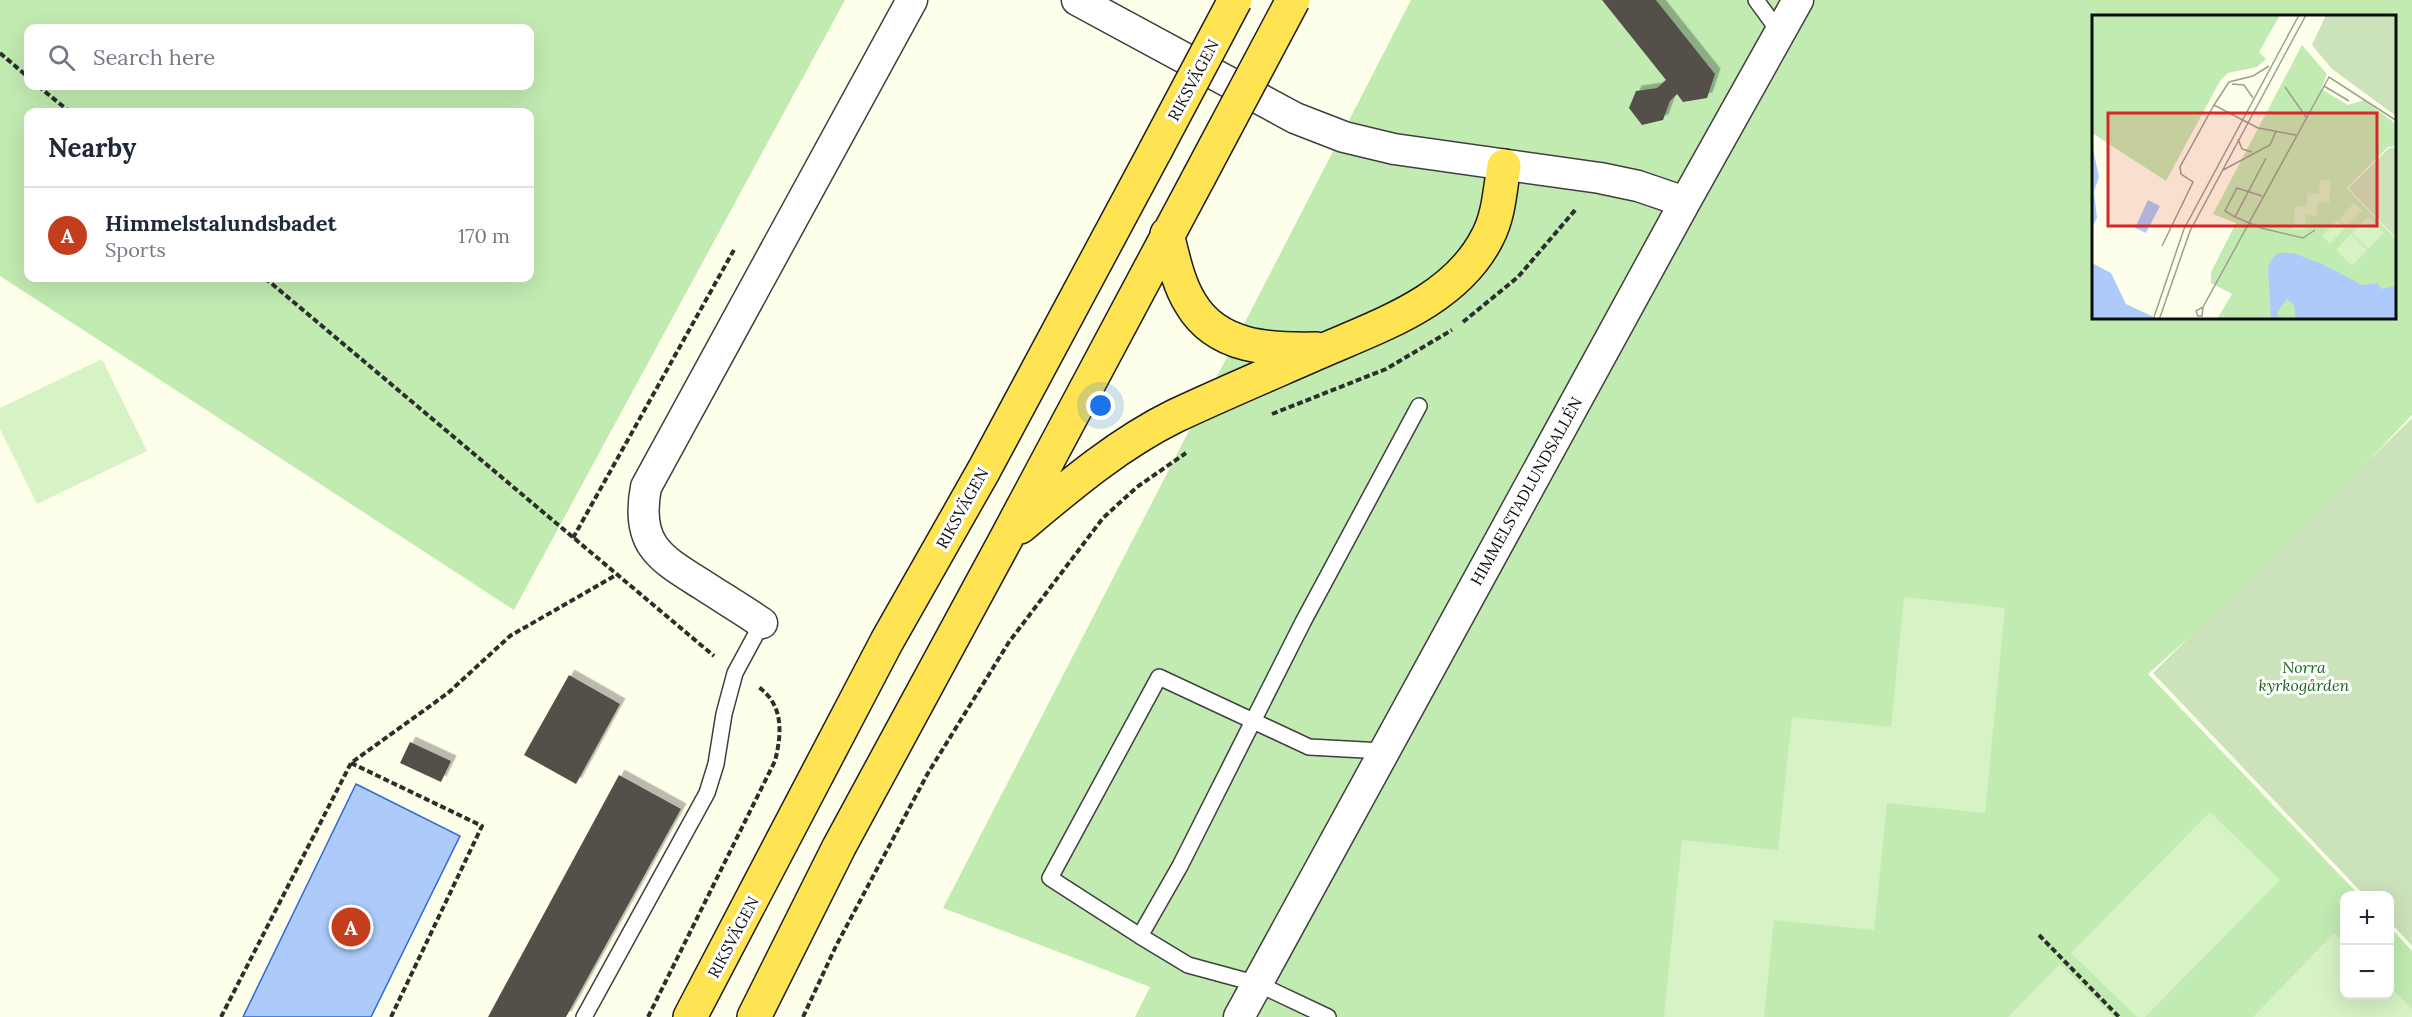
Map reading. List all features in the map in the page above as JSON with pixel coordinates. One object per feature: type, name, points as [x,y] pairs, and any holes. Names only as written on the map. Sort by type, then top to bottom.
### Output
[{"type":"highway","name":"RIKSVÄGEN","points":[[690,1017],[887,641],[984,470],[1235,0]]},
{"type":"highway","points":[[754,1017],[839,847],[1008,537],[1293,0]]},
{"type":"highway","points":[[1008,537],[1087,471],[1131,441],[1173,417],[1372,330],[1416,307],[1449,284],[1474,259],[1489,235],[1498,206],[1504,166]]},
{"type":"highway","points":[[1167,234],[1180,283],[1191,305],[1221,335],[1253,346],[1281,350],[1326,349]]},
{"type":"street","points":[[762,623],[669,564],[654,548],[646,532],[642,510],[646,487],[912,0]]},
{"type":"street","points":[[1077,0],[1295,118],[1344,137],[1394,149],[1600,178],[1638,186],[1685,202]]},
{"type":"street","name":"HIMMELSTADLUNDSALLÉN","points":[[1239,1017],[1383,751],[1798,0]]},
{"type":"lane","points":[[1756,0],[1780,33]]},
{"type":"lane","points":[[1140,936],[1180,866],[1303,622],[1419,406]]},
{"type":"lane","points":[[584,1017],[707,793],[716,764],[724,714],[735,673],[762,623]]},
{"type":"lane","points":[[1328,1017],[1258,984],[1188,965],[1050,879],[1159,677],[1309,747],[1383,751]]},
{"type":"path","points":[[0,53],[24,74]]},
{"type":"path","points":[[43,90],[65,108]]},
{"type":"path","points":[[1265,417],[1386,369],[1435,341],[1482,308],[1518,277],[1600,178]]},
{"type":"path","points":[[270,282],[573,538],[738,241]]},
{"type":"path","points":[[803,1017],[836,946],[928,773],[1009,642],[1103,518],[1137,487],[1195,449]]},
{"type":"path","points":[[221,1017],[351,762],[448,693],[510,636],[616,575]]},
{"type":"path","points":[[351,762],[482,826],[391,1017]]},
{"type":"path","points":[[2039,935],[2119,1017]]},
{"type":"green space","points":[[0,0],[845,0],[514,610],[0,276]]},
{"type":"green space","points":[[1411,0],[2412,0],[2412,415],[2265,570],[2148,674],[2355,891],[2340,891],[2340,999],[2394,999],[2394,931],[2412,951],[2412,1017],[1135,1017],[1150,987],[943,908]]},
{"type":"green space","points":[[102,359],[147,451],[37,504],[0,429],[0,408]]},
{"type":"green space","name":"Norra kyrkogården","points":[[2412,418],[2412,946],[2394,926],[2394,891],[2360,891],[2153,673]]},
{"type":"green space","points":[[1904,597],[2005,608],[1985,813],[1887,803],[1874,930],[1774,920],[1764,1017],[1664,1017],[1682,840],[1778,850],[1792,717],[1891,727]]},
{"type":"green space","points":[[2210,812],[2280,880],[2145,1017],[2137,1017],[2071,953]]},
{"type":"green space","points":[[2334,933],[2340,940],[2340,999],[2394,999],[2394,991],[2412,1009],[2412,1017],[2253,1017]]},
{"type":"green space","points":[[2060,964],[2113,1017],[2008,1017]]},
{"type":"water","points":[[356,784],[460,836],[371,1017],[243,1017]]},
{"type":"building","points":[[1602,0],[1656,0],[1715,74],[1707,98],[1683,102],[1677,94],[1670,101],[1663,120],[1642,125],[1629,108],[1636,91],[1657,88],[1666,80]]},
{"type":"building","points":[[569,675],[620,704],[576,784],[524,755]]},
{"type":"building","points":[[410,742],[451,761],[441,782],[400,763]]},
{"type":"building","points":[[619,775],[681,809],[566,1017],[488,1017]]},
{"type":"place","name":"Himmelstalundsbadet","points":[[351,927]]}]
